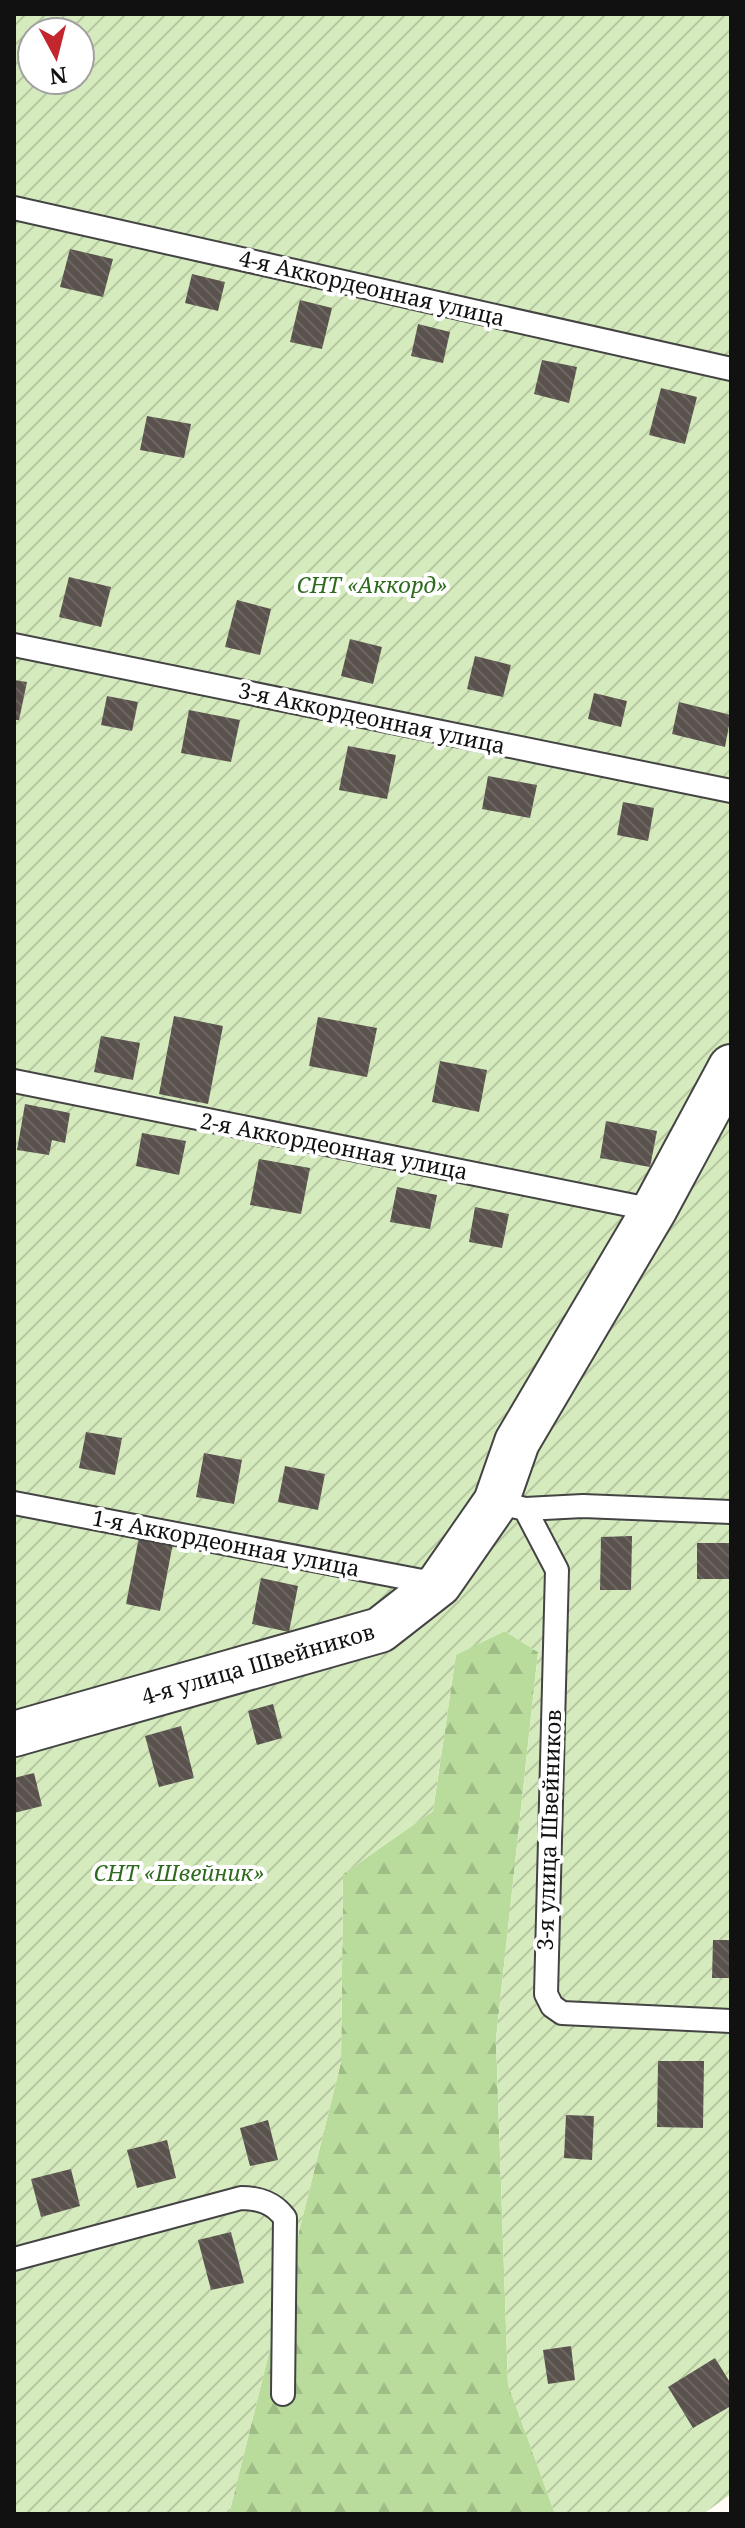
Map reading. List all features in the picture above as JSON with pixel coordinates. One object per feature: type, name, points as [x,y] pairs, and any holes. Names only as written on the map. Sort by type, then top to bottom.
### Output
[{"type":"street","name":"4-я улица Швейников","points":[[14,1734],[380,1630],[439,1584],[510,1505],[517,1442],[654,1210],[731,1067]]},
{"type":"lane","name":"4-я Аккордеонная улица","points":[[14,208],[731,369]]},
{"type":"lane","name":"3-я Аккордеонная улица","points":[[14,645],[731,791]]},
{"type":"lane","name":"2-я Аккордеонная улица","points":[[14,1081],[654,1210]]},
{"type":"lane","name":"1-я Аккордеонная улица","points":[[14,1503],[439,1584]]},
{"type":"lane","points":[[510,1505],[731,1512]]},
{"type":"lane","name":"3-я улица Швейников","points":[[510,1505],[557,1570],[546,1994],[552,2006],[562,2013],[731,2021]]},
{"type":"lane","points":[[14,2259],[241,2198],[251,2198],[277,2208],[285,2218],[283,2394]]},
{"type":"green space","name":"СНТ «Аккорд»","points":[[14,14],[731,14],[731,2494],[703,2514],[555,2514],[508,2385],[496,2039],[538,1652],[505,1631],[456,1655],[433,1811],[343,1874],[341,2062],[229,2514],[14,2514]]},
{"type":"green space","points":[[505,1631],[538,1652],[496,2039],[508,2384],[555,2514],[229,2514],[341,2062],[343,1874],[433,1811],[456,1654]]},
{"type":"building","points":[[70,249],[113,259],[103,297],[60,287]]},
{"type":"building","points":[[192,274],[225,282],[218,311],[185,303]]},
{"type":"building","points":[[300,300],[332,308],[322,349],[290,342]]},
{"type":"building","points":[[418,324],[450,332],[443,363],[411,356]]},
{"type":"building","points":[[542,360],[577,367],[569,403],[534,394]]},
{"type":"building","points":[[661,388],[697,397],[685,444],[649,435]]},
{"type":"building","points":[[147,416],[191,424],[184,458],[140,450]]},
{"type":"building","points":[[69,577],[111,587],[101,627],[59,617]]},
{"type":"building","points":[[237,600],[271,609],[260,655],[225,647]]},
{"type":"building","points":[[350,639],[382,647],[373,684],[341,676]]},
{"type":"building","points":[[475,656],[511,665],[503,697],[467,689]]},
{"type":"building","points":[[14,680],[27,682],[19,720],[14,720]]},
{"type":"building","points":[[594,693],[627,701],[621,727],[588,719]]},
{"type":"building","points":[[107,696],[138,702],[132,731],[101,725]]},
{"type":"building","points":[[679,702],[731,715],[725,747],[672,734]]},
{"type":"building","points":[[189,710],[240,720],[231,762],[181,753]]},
{"type":"building","points":[[348,746],[396,755],[387,799],[339,790]]},
{"type":"building","points":[[488,776],[537,785],[530,818],[482,809]]},
{"type":"building","points":[[623,802],[654,808],[648,841],[617,835]]},
{"type":"building","points":[[174,1016],[223,1026],[208,1104],[159,1094]]},
{"type":"building","points":[[318,1017],[377,1028],[367,1077],[309,1066]]},
{"type":"building","points":[[101,1036],[140,1043],[133,1080],[94,1072]]},
{"type":"building","points":[[440,1061],[487,1070],[479,1112],[432,1102]]},
{"type":"building","points":[[25,1104],[70,1113],[65,1143],[52,1140],[49,1155],[17,1150]]},
{"type":"building","points":[[606,1121],[657,1131],[650,1167],[600,1158]]},
{"type":"building","points":[[142,1133],[186,1141],[179,1175],[136,1166]]},
{"type":"building","points":[[259,1159],[310,1168],[301,1214],[250,1205]]},
{"type":"building","points":[[397,1187],[437,1195],[430,1229],[390,1222]]},
{"type":"building","points":[[475,1207],[509,1214],[502,1248],[469,1242]]},
{"type":"building","points":[[86,1432],[122,1438],[115,1475],[79,1468]]},
{"type":"building","points":[[204,1453],[242,1460],[234,1504],[196,1497]]},
{"type":"building","points":[[285,1466],[325,1474],[318,1510],[278,1502]]},
{"type":"building","points":[[632,1536],[631,1590],[600,1590],[601,1537]]},
{"type":"building","points":[[139,1537],[173,1543],[160,1611],[126,1604]]},
{"type":"building","points":[[697,1543],[731,1543],[731,1579],[697,1579]]},
{"type":"building","points":[[261,1578],[298,1586],[289,1632],[252,1624]]},
{"type":"building","points":[[273,1704],[282,1738],[257,1745],[248,1711]]},
{"type":"building","points":[[181,1726],[194,1778],[159,1787],[145,1736]]},
{"type":"building","points":[[34,1773],[42,1806],[14,1813],[14,1778]]},
{"type":"building","points":[[713,1940],[731,1940],[731,1978],[712,1978]]},
{"type":"building","points":[[658,2061],[704,2061],[703,2128],[657,2127]]},
{"type":"building","points":[[566,2115],[594,2116],[592,2160],[564,2158]]},
{"type":"building","points":[[268,2120],[278,2160],[250,2166],[240,2128]]},
{"type":"building","points":[[167,2140],[176,2178],[137,2188],[127,2150]]},
{"type":"building","points":[[71,2169],[80,2206],[41,2217],[31,2179]]},
{"type":"building","points":[[231,2232],[244,2283],[211,2290],[198,2240]]},
{"type":"building","points":[[571,2346],[575,2380],[548,2384],[543,2350]]},
{"type":"building","points":[[715,2358],[731,2384],[731,2406],[693,2428],[668,2387]]},
{"type":"park label","name":"СНТ «Швейник»","points":[[179,1873]]}]
